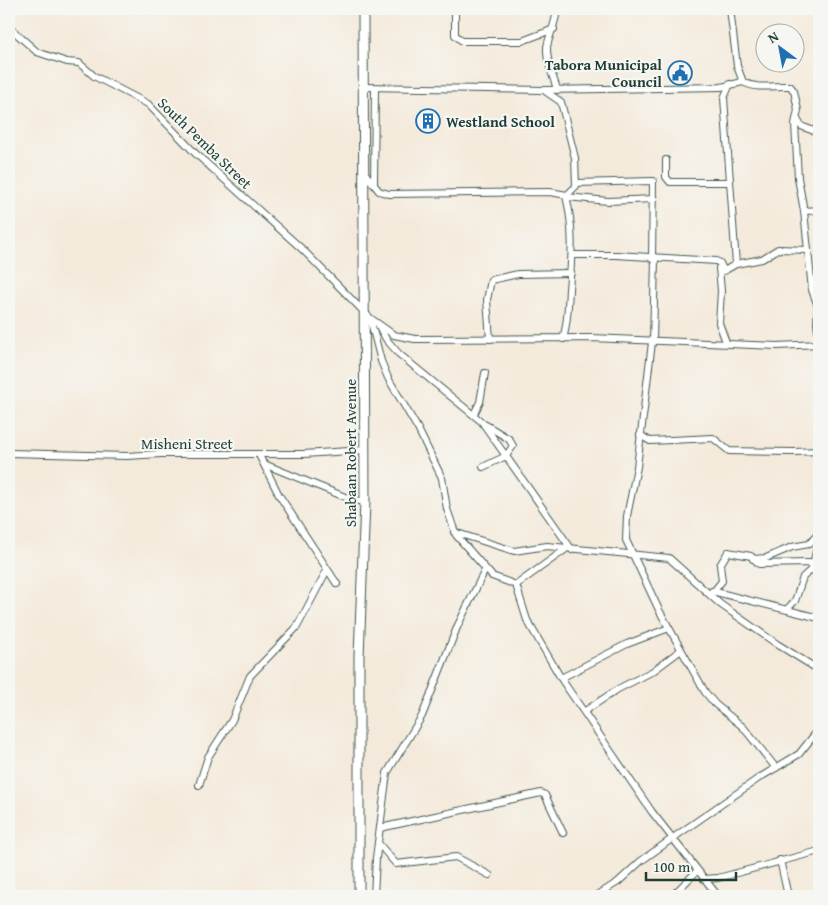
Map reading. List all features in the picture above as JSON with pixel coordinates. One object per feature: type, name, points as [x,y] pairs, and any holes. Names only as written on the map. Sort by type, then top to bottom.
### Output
[{"type":"street","name":"Shabaan Robert Avenue","points":[[359,896],[359,656],[365,502],[364,450],[367,315],[363,171],[363,9]]},
{"type":"street","points":[[455,9],[455,35],[462,40],[522,42],[554,29]]},
{"type":"street","points":[[557,9],[554,29],[548,44],[548,53],[557,89]]},
{"type":"street","points":[[730,9],[737,66],[743,82]]},
{"type":"street","name":"South Pemba Street","points":[[9,27],[37,52],[51,55],[67,62],[79,63],[94,76],[148,104],[195,153],[302,249],[367,315],[388,332],[402,337],[490,339],[592,338],[653,342],[726,342],[777,346],[819,344]]},
{"type":"street","points":[[363,87],[544,90],[721,87],[743,82],[768,87],[791,87],[796,96],[798,110],[796,117],[798,178],[804,211],[812,290],[818,306],[817,323],[819,338]]},
{"type":"street","points":[[730,84],[724,98],[736,264]]},
{"type":"street","points":[[374,185],[376,88]]},
{"type":"street","points":[[544,90],[562,104],[574,158],[576,184],[575,188],[567,196]]},
{"type":"street","points":[[796,117],[801,126],[819,133]]},
{"type":"street","points":[[666,160],[666,177],[670,182],[730,182]]},
{"type":"street","points":[[363,171],[379,191],[389,194],[550,192],[567,196],[616,201],[654,199]]},
{"type":"street","points":[[576,184],[651,180],[654,184],[653,342],[625,533],[633,554],[669,628],[710,698],[743,727],[776,768]]},
{"type":"street","points":[[563,339],[567,324],[573,255],[567,196]]},
{"type":"street","points":[[804,211],[819,210]]},
{"type":"street","points":[[719,262],[724,271],[736,264],[762,259],[778,248],[808,250]]},
{"type":"street","points":[[573,255],[616,255],[719,262]]},
{"type":"street","points":[[719,262],[721,291],[719,323],[726,342]]},
{"type":"street","points":[[490,339],[487,300],[488,285],[491,280],[518,274],[571,273]]},
{"type":"street","points":[[367,315],[388,378],[418,429],[442,478],[447,509],[454,532],[485,570],[499,580],[516,584],[527,620],[561,678],[585,710],[652,812],[718,896]]},
{"type":"street","points":[[376,322],[386,339],[399,354],[482,422],[569,550]]},
{"type":"street","points":[[474,414],[480,402],[485,373]]},
{"type":"street","points":[[482,422],[512,442],[512,449],[506,456],[483,467]]},
{"type":"street","points":[[640,435],[650,441],[713,438],[729,451],[794,452],[819,450]]},
{"type":"street","name":"Misheni Street","points":[[9,453],[116,456],[161,454],[259,455],[364,450]]},
{"type":"street","points":[[259,455],[279,495],[337,584]]},
{"type":"street","points":[[264,464],[350,499],[365,502]]},
{"type":"street","points":[[454,532],[483,539],[514,551],[526,551],[542,546],[669,558],[697,586],[777,644],[819,670]]},
{"type":"street","points":[[753,558],[766,558],[792,546],[809,544],[819,533]]},
{"type":"street","points":[[787,609],[795,601],[803,577],[817,565],[819,539]]},
{"type":"street","points":[[516,584],[569,550]]},
{"type":"street","points":[[714,591],[722,581],[720,565],[726,553],[751,556],[759,564],[817,565]]},
{"type":"street","points":[[199,785],[208,757],[232,720],[250,676],[297,627],[327,570]]},
{"type":"street","points":[[374,896],[378,843],[387,773],[422,716],[458,625],[485,570]]},
{"type":"street","points":[[697,586],[819,618]]},
{"type":"street","points":[[561,678],[626,644],[669,628]]},
{"type":"street","points":[[585,710],[618,689],[653,671],[681,650]]},
{"type":"street","points":[[596,896],[618,882],[641,861],[673,838],[776,768],[800,754],[816,736],[819,729]]},
{"type":"street","points":[[380,828],[541,792],[545,795],[563,833]]},
{"type":"street","points":[[378,843],[396,864],[456,857],[489,875]]},
{"type":"street","points":[[704,879],[718,878],[819,851]]},
{"type":"street","points":[[780,860],[788,896]]},
{"type":"street","points":[[672,896],[698,871]]},
{"type":"place","name":"Tabora Municipal Council","points":[[680,73]]},
{"type":"place","name":"Westland School","points":[[428,121]]}]
